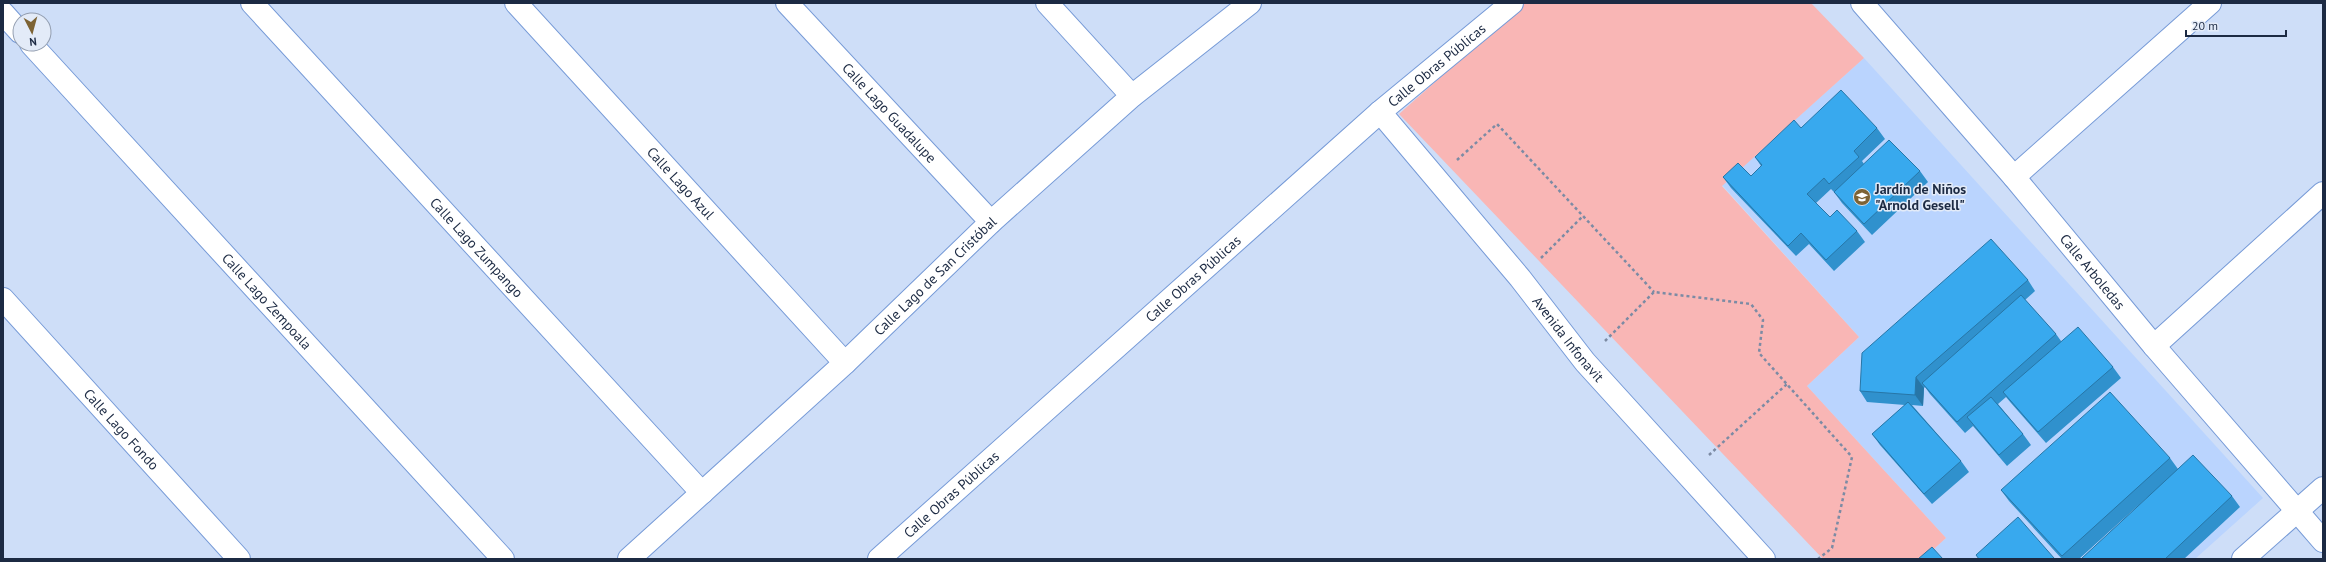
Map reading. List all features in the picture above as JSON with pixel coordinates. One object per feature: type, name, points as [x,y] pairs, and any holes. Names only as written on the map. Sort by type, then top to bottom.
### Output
[{"type":"street","name":"Calle Lago Zumpango","points":[[252,3],[702,493]]},
{"type":"street","name":"Calle Lago Azul","points":[[516,3],[845,363]]},
{"type":"street","name":"Calle Lago Guadalupe","points":[[787,3],[991,222]]},
{"type":"street","points":[[1047,3],[1132,96]]},
{"type":"street","name":"Calle Lago de San Cristóbal","points":[[629,559],[845,363],[991,222],[1132,96],[1250,3]]},
{"type":"street","name":"Calle Obras Públicas","points":[[879,559],[1380,112],[1512,3]]},
{"type":"street","points":[[2014,177],[2210,3]]},
{"type":"street","name":"Calle Arboledas","points":[[1872,6],[2154,346],[2323,541]]},
{"type":"street","points":[[3,13],[12,23]]},
{"type":"street","name":"Calle Lago Zempoala","points":[[38,52],[503,559]]},
{"type":"street","name":"Avenida Infonavit","points":[[1380,112],[1520,278],[1586,362],[1764,559]]},
{"type":"street","points":[[2154,346],[2323,193]]},
{"type":"street","name":"Calle Lago Fondo","points":[[3,299],[239,559]]},
{"type":"street","points":[[2243,559],[2323,488]]},
{"type":"path","points":[[1436,178],[1497,124],[1654,292],[1751,304],[1763,320],[1759,353],[1852,457],[1832,548],[1818,559]]},
{"type":"path","points":[[1520,278],[1583,216]]},
{"type":"path","points":[[1586,362],[1654,292]]},
{"type":"path","points":[[1688,474],[1787,384]]},
{"type":"shaded area","points":[[1524,3],[1811,3],[1864,58],[1722,186],[1859,337],[1807,386],[1946,538],[1923,559],[1823,559],[1399,114]]},
{"type":"shaded area","points":[[1864,58],[2263,498],[2195,559],[1923,559],[1946,538],[1807,386],[1859,337],[1722,185]]},
{"type":"building","points":[[1841,90],[1877,128],[1854,151],[1859,157],[1829,184],[1824,178],[1807,194],[1830,217],[1837,210],[1857,231],[1826,260],[1801,233],[1788,246],[1723,177],[1738,163],[1751,176],[1762,165],[1755,157],[1794,120],[1801,128]]},
{"type":"building","points":[[1889,140],[1920,171],[1864,224],[1834,192]]},
{"type":"building","points":[[1991,239],[2028,280],[1916,377],[1915,395],[1860,391],[1862,353]]},
{"type":"building","points":[[2021,295],[2056,334],[1957,422],[1922,383]]},
{"type":"building","points":[[2078,327],[2113,367],[2038,432],[2003,392]]},
{"type":"building","points":[[2110,392],[2170,458],[2062,556],[2001,490]]},
{"type":"building","points":[[1991,397],[2023,434],[1999,455],[1967,417]]},
{"type":"building","points":[[1908,402],[1961,461],[1924,494],[1872,434]]},
{"type":"building","points":[[2193,455],[2232,496],[2165,559],[2081,559]]},
{"type":"building","points":[[2018,517],[2054,558],[1979,559],[1976,555]]},
{"type":"building","points":[[1932,547],[1943,559],[1918,559]]},
{"type":"place","name":"Jardín de Niños \"Arnold Gesell\"","points":[[1862,197]]}]
